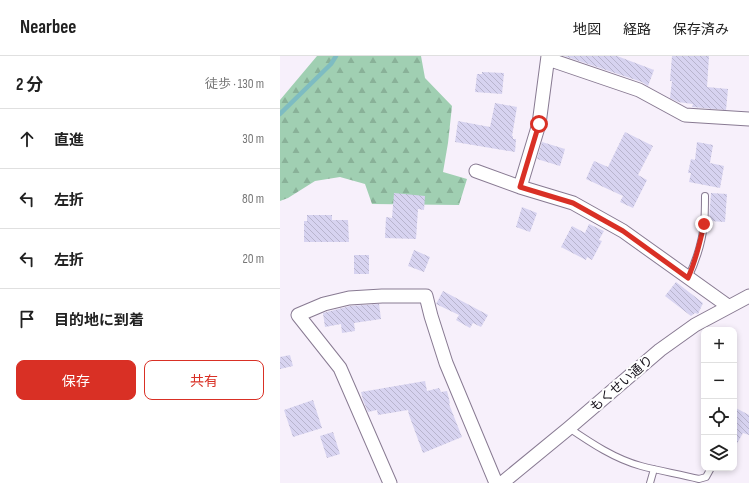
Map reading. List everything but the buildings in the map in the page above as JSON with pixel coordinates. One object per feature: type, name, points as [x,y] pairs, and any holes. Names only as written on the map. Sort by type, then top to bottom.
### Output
[{"type":"street","points":[[520,187],[539,124],[548,57],[639,90],[685,115],[749,119]]},
{"type":"street","points":[[476,171],[520,187],[573,203],[623,231],[728,306]]},
{"type":"street","points":[[390,483],[340,368],[298,315],[324,304],[349,298],[426,296],[446,363],[496,483]]},
{"type":"street","name":"もくせい通り","points":[[502,483],[660,350],[695,325],[749,296]]},
{"type":"lane","points":[[688,278],[694,264],[701,239],[704,224],[706,196]]},
{"type":"lane","points":[[569,428],[594,445],[640,466],[699,479],[706,477],[709,471]]},
{"type":"lane","points":[[650,483],[654,469]]},
{"type":"green space","points":[[317,56],[421,56],[425,78],[452,106],[443,172],[467,179],[459,205],[372,204],[365,184],[340,177],[315,181],[288,198],[280,201],[280,100]]},
{"type":"waterway","points":[[280,114],[331,64],[336,56]]},
{"type":"route","points":[[539,124],[520,187],[573,203],[623,231],[688,278],[700,247],[704,224]]}]
